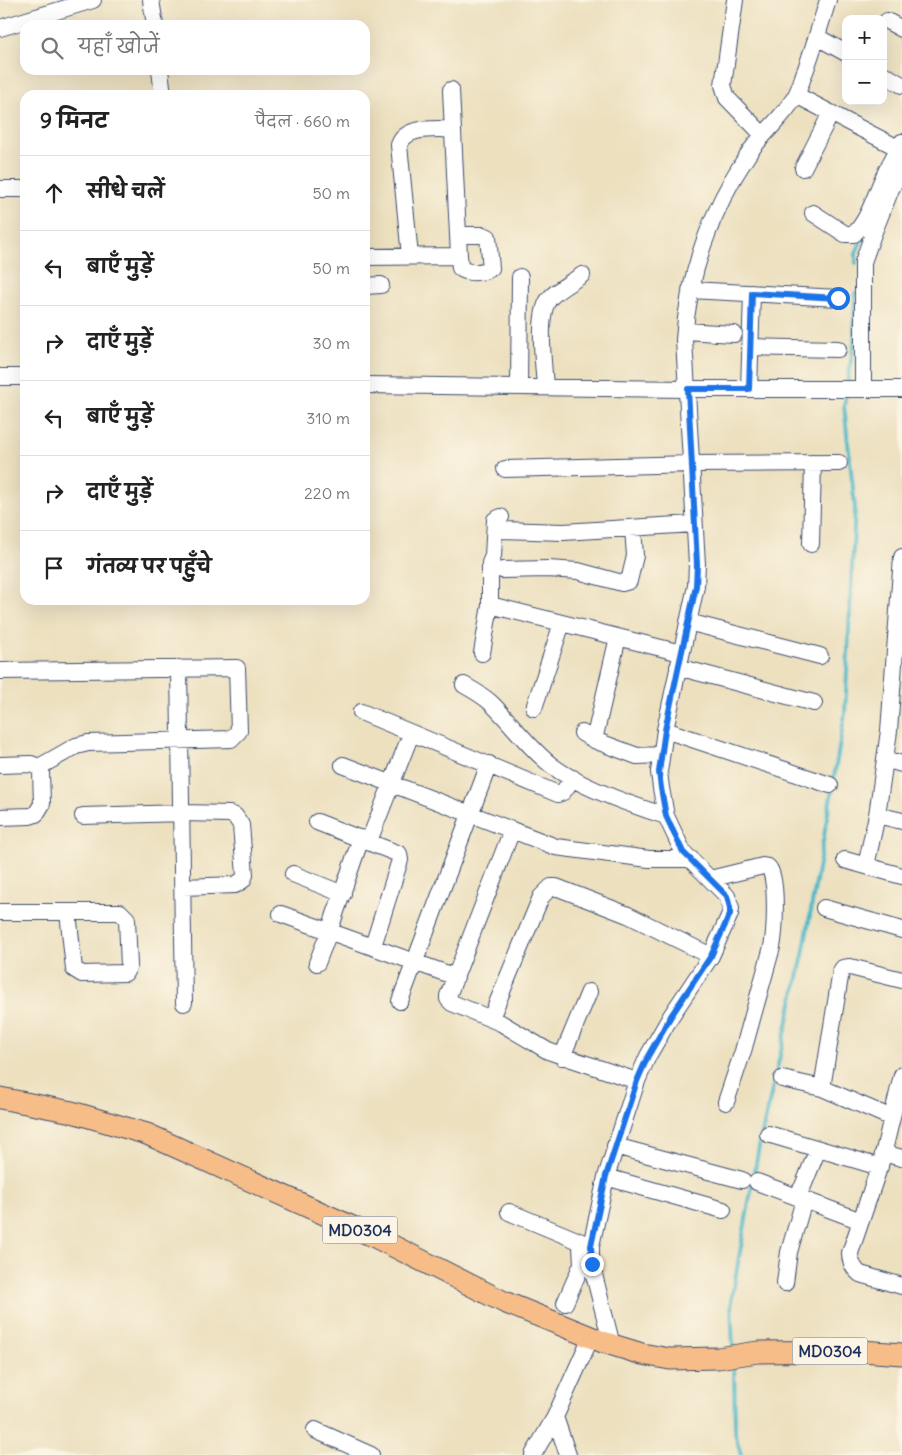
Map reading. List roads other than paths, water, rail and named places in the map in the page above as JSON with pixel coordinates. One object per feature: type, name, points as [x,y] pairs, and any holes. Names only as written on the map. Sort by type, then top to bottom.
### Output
[{"type":"main road","name":"MD0304","points":[[0,1098],[72,1112],[147,1134],[244,1176],[376,1238],[504,1302],[591,1338],[642,1354],[670,1359],[718,1358],[758,1352],[862,1351],[902,1354]]},
{"type":"street","points":[[27,20],[93,0]]},
{"type":"street","points":[[151,0],[154,20]]},
{"type":"street","points":[[735,0],[723,85],[724,91],[727,98],[763,135]]},
{"type":"street","points":[[565,1303],[582,1264],[586,1243],[615,1146],[637,1081],[648,1056],[671,1016],[711,956],[730,914],[727,896],[683,852],[666,816],[659,772],[665,730],[696,586],[697,564],[685,331],[690,290],[705,240],[718,208],[747,155],[784,113],[796,95],[828,0]]},
{"type":"street","points":[[887,21],[902,29]]},
{"type":"street","points":[[0,28],[20,22]]},
{"type":"street","points":[[816,37],[842,51]]},
{"type":"street","points":[[161,75],[162,90]]},
{"type":"street","points":[[887,76],[902,85]]},
{"type":"street","points":[[451,90],[452,129],[459,256],[460,268],[468,272],[485,271],[491,268],[490,239],[483,235],[458,235]]},
{"type":"street","points":[[796,95],[831,114],[900,145],[864,221],[854,234],[845,234],[813,213]]},
{"type":"street","points":[[803,168],[831,114]]},
{"type":"street","points":[[410,256],[399,145],[402,138],[412,132],[452,129]]},
{"type":"street","points":[[851,389],[863,262],[872,234],[902,168]]},
{"type":"street","points":[[0,189],[20,189]]},
{"type":"street","points":[[370,257],[459,256]]},
{"type":"street","points":[[545,387],[542,320],[544,307],[550,298],[582,275]]},
{"type":"street","points":[[519,387],[520,277]]},
{"type":"street","points":[[690,290],[838,298]]},
{"type":"street","points":[[749,389],[752,293]]},
{"type":"street","points":[[685,331],[734,334]]},
{"type":"street","points":[[750,347],[838,349]]},
{"type":"street","points":[[0,377],[20,377]]},
{"type":"street","points":[[370,385],[688,389],[851,389],[901,386]]},
{"type":"street","points":[[505,469],[692,464],[838,463]]},
{"type":"street","points":[[811,544],[813,464]]},
{"type":"street","points":[[482,653],[490,605],[490,563],[493,556],[495,520],[500,523],[564,532],[694,524]]},
{"type":"street","points":[[502,570],[548,568],[578,571],[622,583],[629,581],[635,556],[633,528]]},
{"type":"street","points":[[866,866],[878,815],[885,759],[897,706],[902,558]]},
{"type":"street","points":[[490,605],[618,637],[680,660],[814,702]]},
{"type":"street","points":[[688,622],[820,656]]},
{"type":"street","points":[[534,708],[562,623]]},
{"type":"street","points":[[618,637],[588,737],[637,756],[661,755]]},
{"type":"street","points":[[180,668],[184,1003]]},
{"type":"street","points":[[0,671],[237,668],[239,731],[231,739],[82,744],[39,767],[31,764],[0,765]]},
{"type":"street","points":[[464,685],[488,701],[527,743],[552,766],[573,778],[634,806],[666,816]]},
{"type":"street","points":[[361,712],[558,794],[563,792],[573,778]]},
{"type":"street","points":[[665,730],[830,785]]},
{"type":"street","points":[[316,963],[342,894],[365,839],[392,784],[411,734]]},
{"type":"street","points":[[885,759],[902,764]]},
{"type":"street","points":[[400,1001],[489,764]]},
{"type":"street","points":[[343,766],[556,847],[649,860],[691,859]]},
{"type":"street","points":[[0,817],[30,816],[40,811],[42,804],[41,772],[39,767]]},
{"type":"street","points":[[83,816],[182,813],[230,814],[235,816],[241,824],[245,875],[240,883],[235,885],[183,886]]},
{"type":"street","points":[[878,815],[902,822]]},
{"type":"street","points":[[317,822],[365,839],[396,852],[400,856],[373,946]]},
{"type":"street","points":[[512,830],[448,996],[450,1002],[491,1018],[562,1057],[637,1081]]},
{"type":"street","points":[[845,860],[902,876]]},
{"type":"street","points":[[710,879],[768,866],[772,872],[775,910],[775,932],[770,956],[743,1051],[726,1102]]},
{"type":"street","points":[[293,874],[342,894]]},
{"type":"street","points":[[491,1018],[542,897],[551,888],[556,887],[628,915],[711,956]]},
{"type":"street","points":[[824,908],[902,930]]},
{"type":"street","points":[[0,912],[68,912],[120,912],[127,919],[129,966],[125,973],[82,974],[74,969],[68,912]]},
{"type":"street","points":[[281,914],[456,977]]},
{"type":"street","points":[[822,1088],[843,968],[850,967],[902,980]]},
{"type":"street","points":[[562,1057],[589,992]]},
{"type":"street","points":[[902,1076],[881,1160],[850,1253],[850,1261],[860,1274],[902,1286]]},
{"type":"street","points":[[782,1079],[822,1088],[892,1118]]},
{"type":"street","points":[[768,1134],[818,1149],[881,1160],[902,1158]]},
{"type":"street","points":[[615,1146],[749,1181],[861,1221]]},
{"type":"street","points":[[804,1200],[798,1194],[804,1186],[818,1149]]},
{"type":"street","points":[[606,1176],[723,1210]]},
{"type":"street","points":[[785,1283],[789,1252],[804,1200]]},
{"type":"street","points":[[509,1212],[586,1243]]},
{"type":"street","points":[[586,1243],[612,1345]]},
{"type":"street","points":[[533,1455],[554,1417],[591,1338]]},
{"type":"street","points":[[554,1417],[568,1455]]},
{"type":"street","points":[[315,1430],[371,1455]]},
{"type":"waterway","points":[[856,263],[856,253],[865,232]]},
{"type":"waterway","points":[[847,385],[854,343],[855,293]]},
{"type":"waterway","points":[[833,783],[845,713],[855,507],[844,406],[846,394]]},
{"type":"waterway","points":[[733,1350],[731,1302],[759,1147],[803,955],[832,790]]},
{"type":"waterway","points":[[734,1362],[735,1433],[741,1455]]}]
